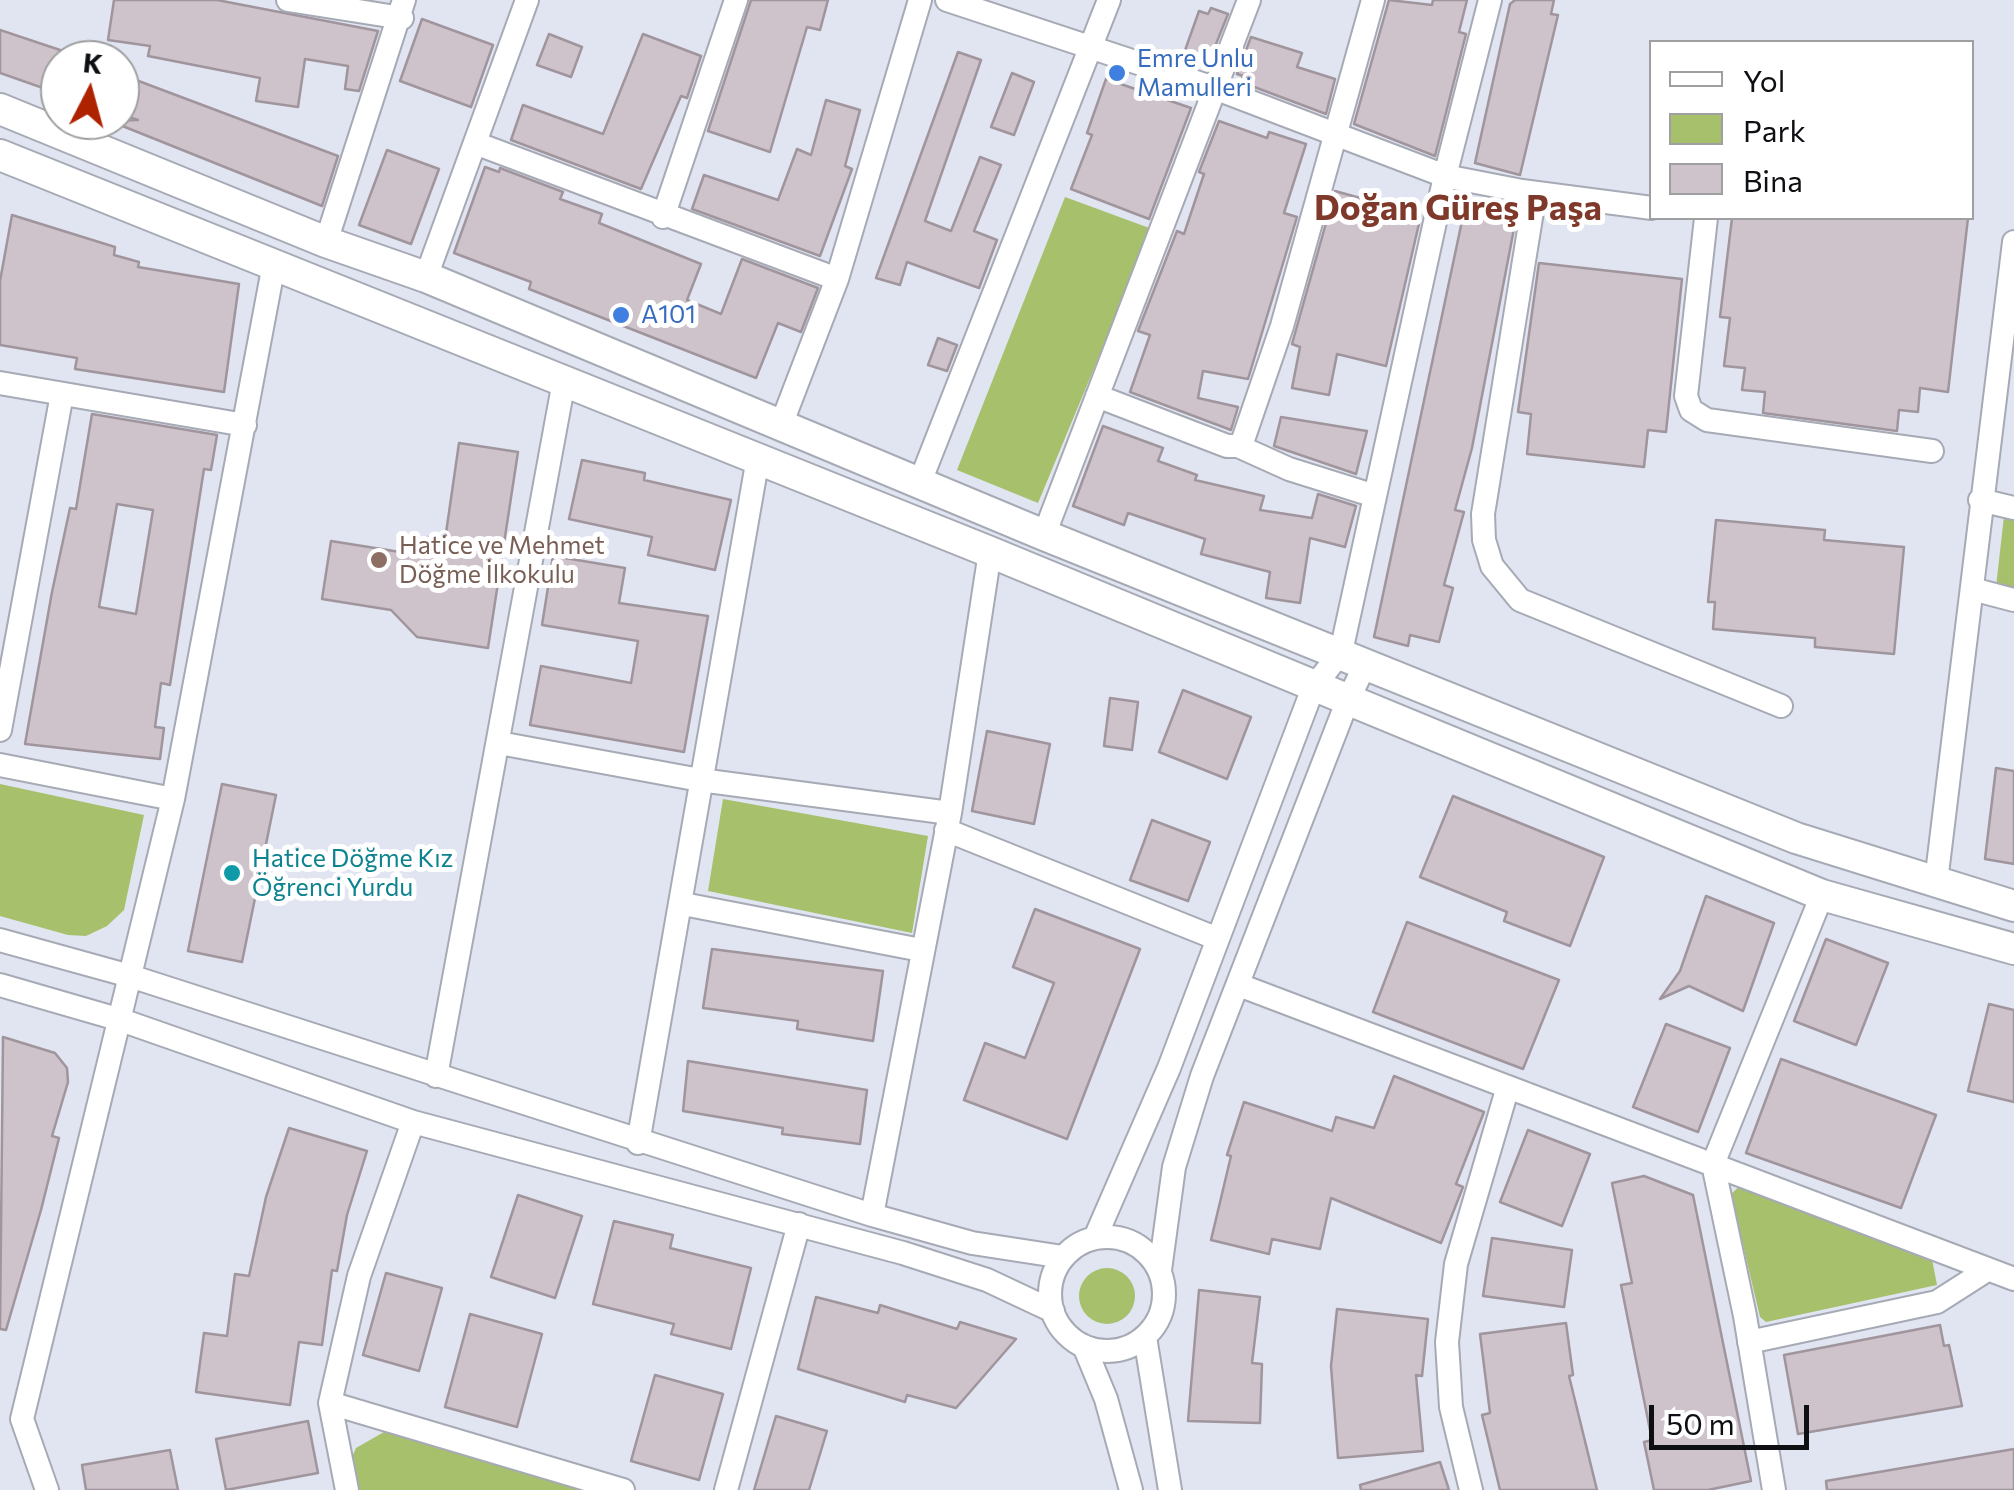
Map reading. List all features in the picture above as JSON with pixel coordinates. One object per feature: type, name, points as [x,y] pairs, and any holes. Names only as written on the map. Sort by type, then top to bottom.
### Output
[{"type":"main road","points":[[0,109],[326,242],[426,277],[1044,535],[1796,838],[2014,906]]},
{"type":"main road","points":[[0,155],[990,552],[1312,688],[1822,895],[2014,950]]},
{"type":"street","points":[[288,0],[403,9],[326,242]]},
{"type":"street","points":[[426,277],[527,0]]},
{"type":"street","points":[[663,216],[736,0]]},
{"type":"street","points":[[781,426],[838,279],[920,0]]},
{"type":"street","points":[[947,0],[1092,46],[1445,176],[1534,193],[1649,208]]},
{"type":"street","points":[[920,482],[1109,0]]},
{"type":"street","points":[[1044,535],[1249,0]]},
{"type":"street","points":[[1238,446],[1282,326],[1374,0]]},
{"type":"street","points":[[1084,1346],[1116,1350],[1144,1337],[1163,1306],[1160,1270],[1174,1167],[1202,1076],[1347,702],[1375,496],[1445,176],[1490,0]]},
{"type":"street","points":[[475,143],[838,279]]},
{"type":"street","points":[[1534,193],[1483,514],[1484,540],[1492,566],[1520,600],[1781,706]]},
{"type":"street","points":[[1706,220],[1686,396],[1695,415],[1932,451]]},
{"type":"street","points":[[1936,882],[2014,242]]},
{"type":"street","points":[[47,1490],[11,1421],[121,1020],[173,799],[274,264]]},
{"type":"street","points":[[436,1076],[564,380]]},
{"type":"street","points":[[0,383],[245,425]]},
{"type":"street","points":[[0,730],[62,394]]},
{"type":"street","points":[[1096,396],[1375,496]]},
{"type":"street","points":[[638,1143],[683,904],[700,780],[758,458]]},
{"type":"street","points":[[1980,500],[2014,508]]},
{"type":"street","points":[[872,1215],[948,821],[990,552]]},
{"type":"street","points":[[1972,589],[2014,600]]},
{"type":"street","points":[[1131,1490],[1106,1400],[1084,1346],[1060,1325],[1050,1292],[1064,1258],[1096,1238],[1121,1187],[1312,688],[1354,658]]},
{"type":"street","points":[[499,743],[948,821],[1218,939]]},
{"type":"street","points":[[0,765],[173,799]]},
{"type":"street","points":[[1774,1490],[1750,1342],[1713,1164],[1822,895]]},
{"type":"street","points":[[683,904],[921,950]]},
{"type":"street","points":[[0,940],[130,976],[638,1143],[872,1215],[972,1242],[1064,1258]]},
{"type":"street","points":[[0,985],[121,1020],[413,1122],[799,1224],[987,1280],[1053,1311]]},
{"type":"street","points":[[1239,985],[1506,1090],[2014,1279]]},
{"type":"street","points":[[1472,1490],[1451,1407],[1447,1342],[1456,1264],[1506,1090]]},
{"type":"street","points":[[347,1490],[330,1403],[359,1276],[413,1122]]},
{"type":"street","points":[[726,1490],[799,1224]]},
{"type":"street","points":[[1096,1238],[1133,1243],[1160,1270]]},
{"type":"street","points":[[1750,1342],[1937,1302],[1987,1270]]},
{"type":"street","points":[[1144,1337],[1170,1490]]},
{"type":"street","points":[[330,1403],[623,1490]]},
{"type":"green space","points":[[1065,197],[1152,229],[1038,503],[957,470]]},
{"type":"green space","points":[[2004,516],[2014,518],[2014,591],[1996,587]]},
{"type":"green space","points":[[0,784],[144,815],[124,910],[107,926],[86,936],[68,935],[0,916]]},
{"type":"green space","points":[[723,799],[928,836],[912,933],[708,891]]},
{"type":"green space","points":[[1742,1184],[1932,1259],[1937,1285],[1766,1322],[1760,1317],[1731,1194]]},
{"type":"green space","points":[[1107,1268],[1127,1276],[1135,1296],[1127,1316],[1107,1324],[1087,1316],[1079,1296],[1087,1276]]},
{"type":"green space","points":[[384,1432],[582,1490],[356,1490],[352,1457],[356,1448]]},
{"type":"building","points":[[114,0],[217,0],[378,31],[359,91],[345,89],[348,66],[305,59],[298,107],[256,101],[260,78],[148,56],[150,46],[140,45],[140,40],[108,40]]},
{"type":"building","points":[[751,0],[828,0],[820,30],[807,27],[770,152],[708,131]]},
{"type":"building","points":[[1389,0],[1432,5],[1433,0],[1467,0],[1459,32],[1466,34],[1435,156],[1354,124]]},
{"type":"building","points":[[1515,0],[1554,0],[1551,14],[1558,15],[1520,175],[1475,163],[1510,4]]},
{"type":"building","points":[[1211,8],[1228,14],[1208,64],[1183,56],[1199,11],[1208,14]]},
{"type":"building","points":[[422,19],[493,45],[471,107],[400,81]]},
{"type":"building","points":[[0,30],[40,43],[40,87],[0,73]]},
{"type":"building","points":[[549,34],[582,47],[571,77],[537,65]]},
{"type":"building","points":[[643,34],[701,56],[687,98],[681,96],[641,189],[511,140],[523,105],[603,134]]},
{"type":"building","points":[[1251,37],[1302,53],[1297,67],[1335,79],[1326,114],[1241,82],[1243,76],[1237,74]]},
{"type":"building","points":[[958,52],[981,60],[925,221],[951,231],[980,157],[1001,165],[974,231],[997,240],[979,288],[907,262],[900,285],[876,278]]},
{"type":"building","points":[[1012,73],[1034,82],[1014,135],[991,127]]},
{"type":"building","points":[[1106,79],[1191,108],[1149,219],[1071,189],[1092,135],[1087,133]]},
{"type":"building","points":[[140,82],[338,156],[322,206],[140,133]]},
{"type":"building","points":[[826,100],[860,110],[845,166],[852,169],[820,256],[692,209],[704,175],[778,200],[797,149],[811,155]]},
{"type":"building","points":[[1219,121],[1267,138],[1269,132],[1306,144],[1284,213],[1297,217],[1248,379],[1203,371],[1198,398],[1238,407],[1231,430],[1130,392],[1150,335],[1138,331],[1177,231],[1184,234],[1204,174],[1199,172]]},
{"type":"building","points":[[387,150],[439,169],[411,244],[359,225]]},
{"type":"building","points":[[485,167],[499,172],[500,168],[563,192],[560,199],[602,214],[599,223],[701,264],[687,300],[721,314],[742,259],[818,288],[801,332],[778,323],[756,378],[529,289],[531,282],[454,253]]},
{"type":"building","points":[[1335,191],[1421,215],[1386,366],[1337,354],[1329,395],[1292,388],[1300,347],[1292,344]]},
{"type":"building","points":[[1466,202],[1517,213],[1472,448],[1455,510],[1464,512],[1444,585],[1453,588],[1439,642],[1410,635],[1408,646],[1374,637]]},
{"type":"building","points":[[12,215],[115,247],[114,255],[139,262],[138,267],[239,284],[224,392],[75,369],[77,358],[0,345],[0,281]]},
{"type":"building","points":[[1732,220],[1968,220],[1948,392],[1920,388],[1918,412],[1899,410],[1897,431],[1763,413],[1765,392],[1742,390],[1745,368],[1724,366],[1730,318],[1720,317]]},
{"type":"building","points":[[1539,263],[1682,279],[1666,432],[1648,430],[1644,467],[1527,454],[1531,414],[1518,412]]},
{"type":"building","points":[[938,338],[957,345],[947,371],[928,365]]},
{"type":"building","points":[[92,414],[217,435],[211,470],[204,469],[170,685],[161,683],[155,727],[164,728],[160,759],[25,744],[70,508],[76,509]],"holes":[[[117,504],[153,510],[136,614],[99,607]]]},
{"type":"building","points":[[1281,417],[1367,431],[1356,474],[1274,446]]},
{"type":"building","points":[[1103,426],[1163,448],[1158,461],[1197,475],[1195,480],[1264,496],[1260,510],[1312,518],[1318,494],[1356,506],[1345,547],[1310,538],[1300,603],[1266,598],[1270,572],[1201,554],[1205,539],[1128,513],[1124,525],[1073,506]]},
{"type":"building","points":[[459,443],[518,452],[488,648],[417,637],[391,610],[322,599],[331,541],[400,552],[427,537],[445,540]]},
{"type":"building","points":[[582,460],[645,473],[644,480],[731,500],[715,570],[648,555],[652,537],[569,519]]},
{"type":"building","points":[[1716,520],[1825,530],[1824,540],[1904,547],[1894,654],[1815,647],[1815,638],[1713,629],[1715,602],[1708,602]]},
{"type":"building","points":[[553,556],[625,568],[619,603],[708,616],[684,752],[530,725],[541,666],[631,683],[638,641],[542,625]]},
{"type":"building","points":[[1183,690],[1251,717],[1227,779],[1159,752]]},
{"type":"building","points":[[1110,698],[1138,702],[1132,750],[1104,746]]},
{"type":"building","points":[[987,731],[1050,744],[1034,824],[972,811]]},
{"type":"building","points":[[1996,768],[2014,771],[2014,864],[1985,859]]},
{"type":"building","name":"Hatice Döğme Kız Öğrenci Yurdu","points":[[222,784],[276,795],[242,962],[188,951]]},
{"type":"building","points":[[1453,796],[1604,857],[1570,946],[1504,921],[1507,912],[1420,877]]},
{"type":"building","points":[[1152,820],[1210,842],[1188,901],[1130,880]]},
{"type":"building","points":[[1706,896],[1774,923],[1743,1011],[1689,986],[1660,999],[1680,971]]},
{"type":"building","points":[[1035,909],[1140,949],[1067,1139],[964,1100],[985,1043],[1025,1058],[1054,983],[1013,967]]},
{"type":"building","points":[[1407,922],[1559,980],[1523,1069],[1373,1012]]},
{"type":"building","points":[[1826,939],[1888,963],[1856,1045],[1794,1021]]},
{"type":"building","points":[[712,949],[883,971],[873,1041],[797,1029],[798,1021],[703,1008]]},
{"type":"building","points":[[1989,1004],[2014,1010],[2014,1102],[1968,1091]]},
{"type":"building","points":[[1666,1024],[1730,1048],[1698,1132],[1633,1107]]},
{"type":"building","points":[[3,1037],[55,1053],[67,1068],[68,1082],[52,1136],[59,1138],[41,1210],[6,1330],[0,1329]]},
{"type":"building","points":[[1781,1059],[1936,1115],[1901,1208],[1746,1153]]},
{"type":"building","points":[[688,1061],[867,1090],[860,1144],[782,1134],[783,1128],[683,1111]]},
{"type":"building","points":[[1394,1076],[1484,1112],[1456,1184],[1463,1187],[1441,1243],[1331,1198],[1320,1249],[1272,1239],[1269,1254],[1211,1240],[1231,1156],[1227,1155],[1244,1102],[1332,1131],[1336,1117],[1374,1128]]},
{"type":"building","points":[[289,1128],[367,1151],[347,1215],[337,1271],[332,1270],[322,1345],[299,1342],[290,1405],[196,1392],[204,1333],[227,1336],[235,1274],[249,1276],[266,1197]]},
{"type":"building","points":[[1528,1130],[1590,1154],[1562,1226],[1500,1202]]},
{"type":"building","points":[[1644,1176],[1693,1195],[1751,1481],[1708,1490],[1654,1490],[1644,1442],[1652,1440],[1621,1285],[1632,1283],[1612,1183]]},
{"type":"building","points":[[518,1195],[582,1216],[555,1298],[491,1277]]},
{"type":"building","points":[[614,1221],[673,1235],[670,1248],[751,1268],[731,1349],[671,1334],[674,1324],[593,1304]]},
{"type":"building","points":[[1492,1238],[1572,1250],[1564,1307],[1483,1296]]},
{"type":"building","points":[[386,1273],[442,1288],[419,1371],[363,1355]]},
{"type":"building","points":[[1199,1290],[1260,1297],[1252,1363],[1262,1364],[1260,1423],[1188,1421]]},
{"type":"building","points":[[816,1297],[878,1313],[880,1305],[957,1329],[960,1322],[1016,1339],[956,1408],[907,1395],[905,1402],[798,1369]]},
{"type":"building","points":[[1337,1309],[1428,1319],[1422,1376],[1416,1375],[1423,1451],[1338,1458],[1331,1366]]},
{"type":"building","points":[[470,1314],[542,1334],[517,1427],[445,1407]]},
{"type":"building","points":[[1566,1323],[1573,1375],[1569,1376],[1597,1490],[1500,1490],[1482,1415],[1490,1413],[1480,1334]]},
{"type":"building","points":[[1940,1325],[1944,1346],[1949,1345],[1962,1406],[1798,1434],[1784,1355]]},
{"type":"building","points":[[655,1375],[723,1394],[699,1480],[631,1461]]},
{"type":"building","points":[[776,1416],[827,1431],[809,1490],[754,1490]]},
{"type":"building","points":[[308,1421],[318,1473],[226,1490],[216,1439]]},
{"type":"building","points":[[2014,1449],[2014,1490],[1827,1490],[1826,1481]]},
{"type":"building","points":[[170,1450],[178,1490],[86,1490],[82,1465]]},
{"type":"building","points":[[1440,1462],[1449,1490],[1361,1490],[1360,1485]]},
{"type":"place","name":"Emre Unlu Mamulleri","points":[[1117,73]]},
{"type":"place","name":"A101","points":[[621,315]]},
{"type":"place","name":"Hatice ve Mehmet Döğme İlkokulu","points":[[379,560]]},
{"type":"place","name":"Hatice Döğme Kız Öğrenci Yurdu","points":[[232,873]]},
{"type":"district","name":"Doğan Güreş Paşa","points":[[1458,208]]}]
